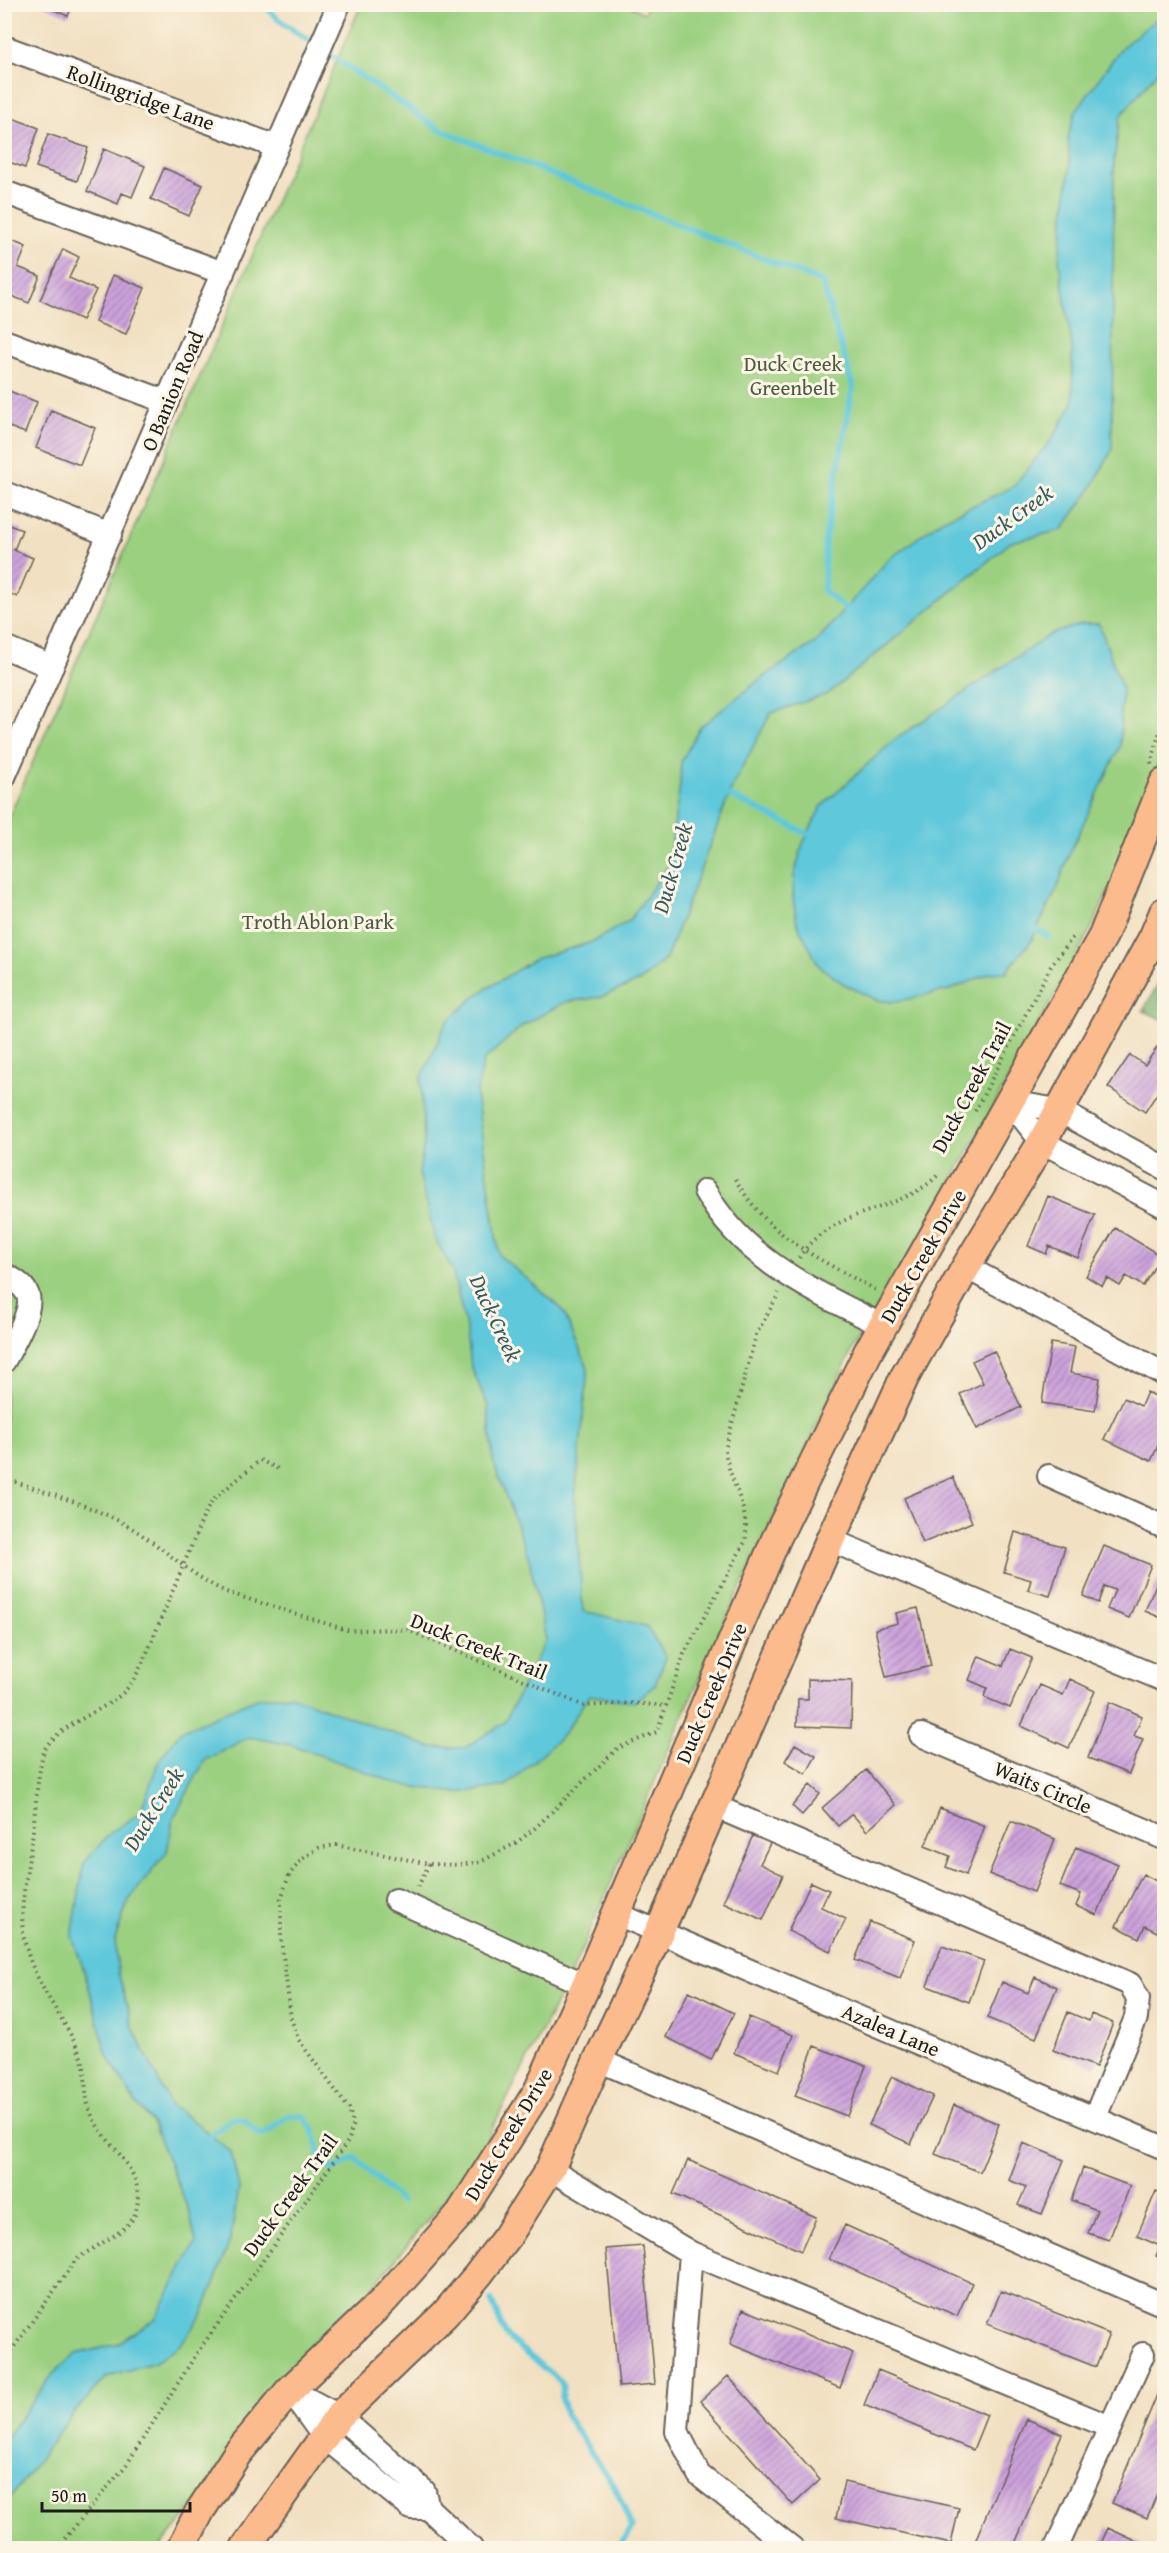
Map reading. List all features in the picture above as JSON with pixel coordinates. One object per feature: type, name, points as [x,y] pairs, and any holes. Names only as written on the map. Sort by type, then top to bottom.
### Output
[{"type":"main road","name":"Duck Creek Drive","points":[[181,2548],[200,2511],[237,2454],[290,2390],[384,2300],[460,2214],[538,2091],[777,1539],[883,1326],[1103,936],[1159,788]]},
{"type":"main road","name":"Duck Creek Drive","points":[[245,2548],[331,2426],[445,2314],[507,2237],[550,2169],[904,1378],[966,1267],[1042,1142],[1164,912]]},
{"type":"street","name":"O Banion Road","points":[[4,777],[339,4]]},
{"type":"street","name":"Rollingridge Lane","points":[[4,47],[277,147]]},
{"type":"street","points":[[4,192],[223,273]]},
{"type":"street","points":[[4,341],[167,402]]},
{"type":"street","points":[[4,493],[110,535]]},
{"type":"street","points":[[4,647],[52,668]]},
{"type":"street","points":[[1010,1102],[1058,1110],[1164,1168]]},
{"type":"street","points":[[1010,1102],[1042,1142],[1164,1206]]},
{"type":"street","points":[[705,1191],[717,1212],[739,1238],[788,1276],[883,1326]]},
{"type":"street","points":[[966,1267],[1164,1374]]},
{"type":"street","points":[[4,1274],[19,1283],[28,1295],[28,1311],[4,1360]]},
{"type":"street","points":[[1049,1476],[1164,1527]]},
{"type":"street","points":[[830,1540],[1164,1680]]},
{"type":"street","name":"Waits Circle","points":[[921,1735],[1164,1838]]},
{"type":"street","points":[[712,1805],[1130,1983],[1138,1998],[1136,2018],[1095,2118]]},
{"type":"street","points":[[403,1903],[586,1984]]},
{"type":"street","name":"Azalea Lane","points":[[616,1914],[1164,2148]]},
{"type":"street","points":[[597,2060],[1164,2305]]},
{"type":"street","points":[[550,2169],[691,2253],[1110,2427]]},
{"type":"street","points":[[691,2253],[677,2431],[699,2475],[792,2548]]},
{"type":"street","points":[[1056,2548],[1143,2354]]},
{"type":"street","points":[[290,2390],[331,2426],[411,2508],[428,2508],[471,2548]]},
{"type":"path","points":[[1159,788],[1164,716]]},
{"type":"path","name":"Duck Creek Trail","points":[[972,1117],[1051,966],[1077,931]]},
{"type":"path","name":"Duck Creek Trail","points":[[57,2548],[127,2464],[197,2353],[349,2140],[353,2124],[349,2109],[298,2039],[291,2018],[281,1939],[281,1899],[289,1875],[302,1859],[319,1848],[336,1845],[429,1864],[460,1865],[480,1862],[535,1828],[611,1753],[630,1742],[657,1732],[688,1644],[745,1542],[747,1530],[744,1509],[726,1463],[725,1450],[756,1335],[788,1276],[804,1250],[814,1239],[849,1218],[904,1198],[929,1184],[942,1171]]},
{"type":"path","points":[[735,1179],[760,1216],[772,1228],[804,1250],[879,1291]]},
{"type":"path","points":[[928,1193],[929,1184]]},
{"type":"path","points":[[4,2361],[75,2260],[87,2250],[128,2227],[137,2202],[134,2175],[89,2110],[81,2057],[41,1988],[25,1943],[23,1912],[42,1760],[50,1741],[112,1701],[133,1681],[144,1660],[205,1513],[213,1500],[260,1460],[278,1469]]},
{"type":"path","name":"Duck Creek Trail","points":[[4,1478],[106,1515],[136,1531],[208,1584],[226,1592],[347,1630],[368,1631],[387,1628],[408,1630],[584,1706],[632,1703],[667,1706]]},
{"type":"path","points":[[403,1903],[429,1864]]},
{"type":"green space","name":"Duck Creek Greenbelt","points":[[626,4],[644,13],[648,4],[1164,5],[1164,741],[1136,831],[1091,929],[928,1224],[853,1348],[716,1640],[572,1972],[475,2162],[160,2548],[5,2548],[5,826],[361,5]]},
{"type":"green space","points":[[1164,973],[1164,1020],[1143,1011]]},
{"type":"water","name":"Duck Creek","points":[[1164,13],[1164,66],[1120,117],[1114,160],[1112,450],[1088,494],[1062,530],[1011,542],[828,694],[771,713],[733,785],[666,959],[640,981],[601,997],[565,1002],[522,1026],[484,1060],[476,1094],[499,1255],[562,1309],[588,1368],[575,1498],[583,1611],[646,1626],[666,1657],[655,1685],[634,1702],[589,1695],[564,1734],[506,1786],[459,1793],[401,1785],[292,1745],[249,1737],[205,1760],[173,1819],[167,1852],[128,1901],[115,1940],[118,1972],[133,2028],[171,2106],[231,2152],[239,2188],[230,2241],[203,2314],[180,2345],[155,2362],[106,2377],[73,2414],[5,2505],[5,2441],[9,2433],[53,2374],[76,2354],[117,2344],[155,2319],[196,2243],[190,2214],[153,2124],[135,2102],[107,2055],[85,1973],[72,1937],[84,1863],[110,1833],[140,1813],[159,1760],[181,1731],[259,1697],[290,1695],[430,1747],[464,1748],[504,1723],[546,1640],[529,1559],[493,1461],[488,1406],[471,1366],[467,1332],[452,1269],[435,1239],[419,1173],[424,1143],[421,1079],[446,1023],[478,994],[535,959],[592,942],[629,921],[668,866],[680,785],[681,762],[700,727],[763,677],[816,642],[888,560],[942,520],[1013,487],[1052,439],[1073,403],[1072,346],[1059,261],[1070,166],[1068,138],[1075,112],[1121,48]]},
{"type":"water","points":[[1082,624],[1099,624],[1122,688],[1120,746],[1070,852],[1057,889],[1031,941],[1006,972],[990,973],[953,989],[892,1002],[876,1000],[844,984],[819,966],[797,923],[793,898],[794,876],[803,843],[821,807],[894,740],[1051,634]]},
{"type":"building","points":[[40,4],[73,4],[68,16]]},
{"type":"building","points":[[4,115],[39,128],[25,168],[4,160]]},
{"type":"building","points":[[48,134],[88,148],[77,181],[36,167]]},
{"type":"building","points":[[104,149],[145,166],[132,197],[122,193],[118,204],[87,191]]},
{"type":"building","points":[[164,168],[203,185],[189,216],[151,199]]},
{"type":"building","points":[[4,238],[26,247],[18,267],[40,276],[29,303],[4,293]]},
{"type":"building","points":[[63,249],[79,257],[69,278],[96,290],[82,320],[40,300]]},
{"type":"building","points":[[113,275],[145,288],[126,334],[95,322]]},
{"type":"building","points":[[4,389],[37,402],[25,433],[4,425]]},
{"type":"building","points":[[51,410],[95,428],[80,465],[36,448]]},
{"type":"building","points":[[4,523],[22,530],[14,550],[33,558],[17,597],[4,591]]},
{"type":"building","points":[[1160,1043],[1164,1046],[1164,1083],[1145,1112],[1108,1087],[1130,1055],[1145,1065]]},
{"type":"building","points":[[1048,1196],[1095,1215],[1078,1258],[1049,1246],[1046,1254],[1028,1246]]},
{"type":"building","points":[[1115,1228],[1161,1256],[1143,1286],[1126,1276],[1120,1286],[1107,1278],[1102,1286],[1086,1276]]},
{"type":"building","points":[[1051,1343],[1075,1347],[1070,1373],[1100,1378],[1095,1411],[1042,1403]]},
{"type":"building","points":[[994,1351],[1021,1407],[977,1429],[960,1394],[983,1383],[972,1361]]},
{"type":"building","points":[[1147,1392],[1164,1400],[1164,1432],[1151,1461],[1104,1439],[1124,1398],[1141,1406]]},
{"type":"building","points":[[953,1477],[972,1522],[923,1543],[904,1498]]},
{"type":"building","points":[[1015,1532],[1065,1547],[1050,1596],[1028,1590],[1031,1580],[1004,1572]]},
{"type":"building","points":[[1104,1546],[1151,1565],[1129,1618],[1107,1609],[1115,1590],[1104,1586],[1098,1603],[1083,1596]]},
{"type":"building","points":[[1159,1577],[1164,1580],[1164,1619],[1145,1611]]},
{"type":"building","points":[[918,1608],[931,1666],[886,1677],[875,1629],[898,1623],[896,1613]]},
{"type":"building","points":[[1010,1649],[1032,1658],[1010,1708],[984,1697],[987,1688],[969,1680],[979,1656],[1003,1666]]},
{"type":"building","points":[[808,1679],[852,1681],[851,1728],[797,1726],[798,1699],[808,1699]]},
{"type":"building","points":[[1070,1679],[1095,1691],[1069,1748],[1021,1726],[1040,1685],[1063,1695]]},
{"type":"building","points":[[1110,1702],[1142,1716],[1134,1736],[1143,1739],[1129,1774],[1088,1758]]},
{"type":"building","points":[[795,1744],[816,1756],[806,1774],[785,1761]]},
{"type":"building","points":[[866,1770],[896,1805],[867,1831],[852,1814],[838,1826],[822,1808]]},
{"type":"building","points":[[810,1785],[820,1794],[802,1815],[792,1806]]},
{"type":"building","points":[[940,1808],[985,1826],[966,1875],[946,1867],[950,1856],[925,1846]]},
{"type":"building","points":[[1011,1821],[1055,1839],[1034,1892],[989,1874]]},
{"type":"building","points":[[754,1833],[771,1841],[760,1864],[783,1875],[763,1920],[723,1902]]},
{"type":"building","points":[[1076,1847],[1118,1864],[1097,1915],[1076,1906],[1081,1894],[1060,1886]]},
{"type":"building","points":[[1143,1874],[1164,1885],[1164,1927],[1161,1934],[1145,1926],[1139,1938],[1116,1926]]},
{"type":"building","points":[[811,1882],[829,1890],[821,1907],[846,1919],[830,1951],[788,1931]]},
{"type":"building","points":[[870,1922],[915,1940],[900,1978],[855,1960]]},
{"type":"building","points":[[942,1946],[984,1961],[969,2002],[927,1986]]},
{"type":"building","points":[[1035,1977],[1057,1987],[1036,2038],[987,2018],[1002,1982],[1028,1993]]},
{"type":"building","points":[[689,1991],[734,2013],[711,2060],[666,2037]]},
{"type":"building","points":[[1068,2012],[1089,2021],[1091,2014],[1113,2023],[1096,2067],[1053,2050]]},
{"type":"building","points":[[749,2017],[793,2035],[779,2071],[734,2053]]},
{"type":"building","points":[[814,2046],[866,2066],[847,2116],[795,2096]]},
{"type":"building","points":[[892,2076],[933,2096],[911,2144],[869,2125]]},
{"type":"building","points":[[954,2105],[999,2124],[980,2172],[935,2154]]},
{"type":"building","points":[[1023,2143],[1064,2160],[1042,2214],[1018,2205],[1026,2187],[1009,2180]]},
{"type":"building","points":[[688,2160],[816,2217],[801,2251],[673,2194]]},
{"type":"building","points":[[1083,2168],[1130,2186],[1109,2240],[1088,2233],[1097,2210],[1071,2200]]},
{"type":"building","points":[[1156,2191],[1164,2195],[1164,2260],[1156,2256],[1160,2246],[1137,2236]]},
{"type":"building","points":[[845,2225],[972,2283],[957,2316],[829,2259]]},
{"type":"building","points":[[643,2246],[655,2384],[619,2387],[606,2249]]},
{"type":"building","points":[[1001,2291],[1109,2334],[1096,2367],[987,2324]]},
{"type":"building","points":[[743,2309],[853,2353],[840,2388],[730,2344]]},
{"type":"building","points":[[878,2370],[987,2415],[973,2450],[864,2405]]},
{"type":"building","points":[[728,2376],[820,2480],[793,2505],[700,2401]]},
{"type":"building","points":[[1164,2378],[1164,2477],[1147,2518],[1112,2503]]},
{"type":"building","points":[[1027,2419],[1062,2434],[1013,2548],[972,2548]]},
{"type":"building","points":[[844,2482],[959,2508],[951,2544],[836,2518]]},
{"type":"building","points":[[1108,2528],[1140,2543],[1138,2548],[1099,2548]]},
{"type":"waterway","points":[[263,4],[279,20],[439,129],[822,282],[853,386],[825,540],[824,591],[851,613]]},
{"type":"waterway","points":[[724,793],[814,837]]},
{"type":"waterway","points":[[1029,925],[1049,937]]},
{"type":"waterway","points":[[206,2140],[231,2119],[244,2119],[256,2132],[263,2135],[288,2116],[303,2116],[314,2130],[321,2164],[335,2169],[355,2158],[401,2202]]},
{"type":"waterway","points":[[491,2300],[506,2336],[563,2384],[561,2398],[566,2416],[615,2487],[632,2528],[618,2548]]},
{"type":"park label","name":"Troth Ablon Park","points":[[318,921]]}]
